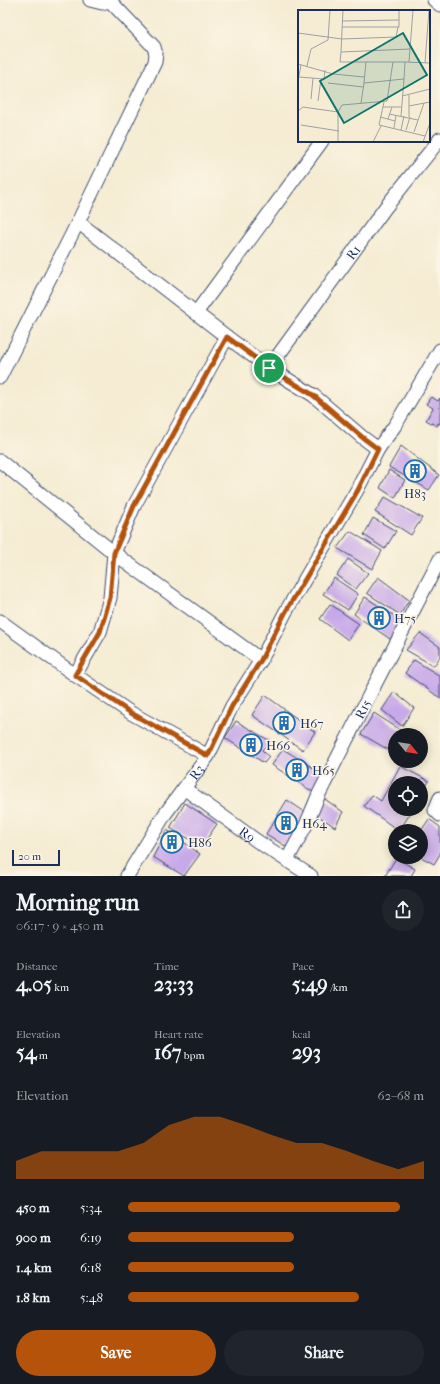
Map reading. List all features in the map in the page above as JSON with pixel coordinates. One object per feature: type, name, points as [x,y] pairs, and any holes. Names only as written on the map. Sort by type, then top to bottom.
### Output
[{"type":"street","points":[[0,377],[78,222],[155,62],[156,54],[154,47],[111,0],[102,3],[90,0]]},
{"type":"street","points":[[434,0],[440,4]]},
{"type":"street","name":"R1","points":[[269,368],[381,214],[440,139]]},
{"type":"street","points":[[196,313],[321,142]]},
{"type":"street","points":[[78,222],[269,368],[313,395],[378,449],[396,424],[440,350]]},
{"type":"street","points":[[75,675],[100,632],[110,598],[114,553],[134,506],[227,337]]},
{"type":"street","name":"R3","points":[[127,876],[165,814],[208,756],[232,706],[261,660],[285,613],[358,490],[378,449]]},
{"type":"street","points":[[0,461],[114,553],[261,660]]},
{"type":"street","name":"R15","points":[[287,860],[306,825],[319,794],[386,661],[440,559]]},
{"type":"street","points":[[0,621],[131,713],[208,756]]},
{"type":"street","name":"R9","points":[[185,789],[257,841],[311,876]]},
{"type":"street","points":[[440,798],[435,810],[440,815]]},
{"type":"building","points":[[431,397],[438,401],[440,398],[440,424],[438,423],[437,426],[426,420],[433,408],[426,404]]},
{"type":"building","name":"H83","points":[[401,446],[439,475],[429,490],[389,467]]},
{"type":"building","points":[[389,470],[405,480],[395,498],[380,488]]},
{"type":"building","points":[[385,497],[422,518],[411,535],[375,512]]},
{"type":"building","points":[[373,518],[396,531],[385,549],[364,535]]},
{"type":"building","points":[[350,531],[382,551],[372,569],[337,548]]},
{"type":"building","points":[[348,559],[368,573],[356,589],[337,575]]},
{"type":"building","points":[[378,577],[409,600],[400,615],[367,593]]},
{"type":"building","points":[[334,578],[358,594],[348,610],[323,594]]},
{"type":"building","name":"H75","points":[[365,597],[404,622],[390,639],[354,614]]},
{"type":"building","points":[[330,604],[359,624],[348,640],[320,619]]},
{"type":"building","points":[[420,633],[440,647],[440,657],[434,666],[406,650]]},
{"type":"building","points":[[414,660],[440,676],[440,698],[405,673]]},
{"type":"building","points":[[394,692],[414,708],[402,726],[382,710]]},
{"type":"building","name":"H67","points":[[265,695],[315,732],[303,750],[252,715]]},
{"type":"building","points":[[374,713],[397,728],[388,728],[388,750],[361,734]]},
{"type":"building","name":"H66","points":[[236,721],[270,741],[262,750],[269,757],[264,763],[225,738]]},
{"type":"building","name":"H65","points":[[283,749],[323,774],[313,792],[272,765]]},
{"type":"building","points":[[399,768],[404,768],[419,776],[395,776]]},
{"type":"building","points":[[388,788],[388,816],[409,816],[403,824],[389,824],[364,806],[372,795],[381,801]]},
{"type":"building","name":"H65","points":[[322,797],[343,812],[335,827],[314,813]]},
{"type":"building","name":"H64","points":[[287,800],[305,812],[287,847],[266,834]]},
{"type":"building","points":[[185,803],[217,824],[202,846],[170,828]]},
{"type":"building","points":[[429,819],[440,827],[440,854],[434,864],[428,861],[428,824],[426,824]]},
{"type":"building","name":"H86","points":[[167,830],[200,854],[184,876],[153,857]]},
{"type":"building","points":[[392,864],[406,864],[415,869],[411,876],[385,876]]},
{"type":"place","name":"H83","points":[[415,471]]},
{"type":"place","name":"H75","points":[[379,618]]},
{"type":"place","name":"H67","points":[[284,723]]},
{"type":"place","name":"H66","points":[[251,745]]},
{"type":"place","name":"H65","points":[[297,770]]},
{"type":"place","name":"H64","points":[[286,823]]},
{"type":"place","name":"H86","points":[[172,842]]},
{"type":"route","points":[[227,337],[269,368],[313,395],[378,449],[358,490],[285,613],[261,660],[232,706],[208,756],[131,713],[75,675],[100,632],[110,598],[114,553],[134,506],[227,337]]}]
